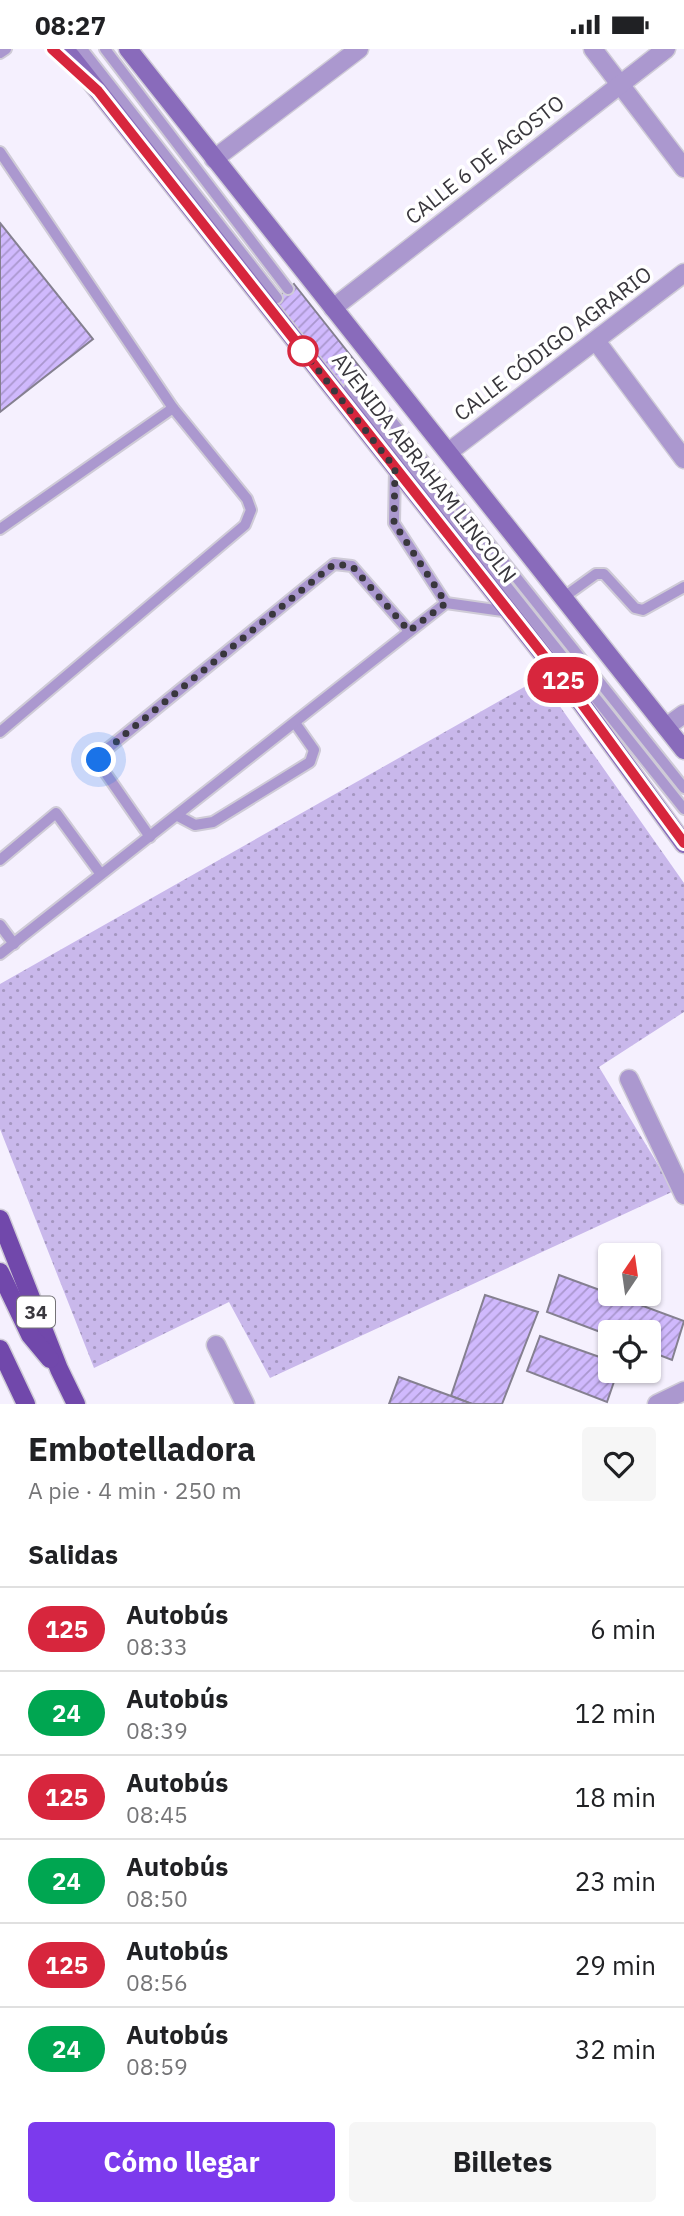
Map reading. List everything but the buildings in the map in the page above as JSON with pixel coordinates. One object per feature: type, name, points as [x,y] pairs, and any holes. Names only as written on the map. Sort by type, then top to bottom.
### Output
[{"type":"main road","name":"AVENIDA ABRAHAM LINCOLN","points":[[52,49],[98,91]]},
{"type":"main road","name":"AVENIDA ABRAHAM LINCOLN","points":[[65,49],[582,704],[684,843]]},
{"type":"main road","points":[[128,49],[450,451],[684,750]]},
{"type":"main road","name":"34","points":[[0,1219],[59,1369],[76,1404]]},
{"type":"main road","points":[[0,1272],[30,1335],[59,1369]]},
{"type":"main road","name":"34","points":[[0,1349],[26,1404]]},
{"type":"street","points":[[214,159],[359,49]]},
{"type":"street","points":[[593,49],[684,168]]},
{"type":"street","name":"CALLE 6 DE AGOSTO","points":[[333,307],[666,49]]},
{"type":"street","name":"CALLE CÓDIGO AGRARIO","points":[[450,451],[684,273]]},
{"type":"street","points":[[596,341],[684,459]]},
{"type":"street","points":[[666,727],[684,714]]},
{"type":"street","points":[[629,1079],[684,1195]]},
{"type":"street","points":[[216,1345],[245,1404]]},
{"type":"street","points":[[657,1404],[684,1391]]},
{"type":"lane","points":[[0,53],[6,49]]},
{"type":"lane","points":[[82,49],[277,298]]},
{"type":"lane","points":[[105,49],[288,289]]},
{"type":"lane","points":[[0,152],[173,408],[247,499],[250,516],[245,524],[0,732]]},
{"type":"lane","points":[[359,380],[684,787]]},
{"type":"lane","points":[[349,388],[684,809]]},
{"type":"lane","points":[[0,529],[173,408]]},
{"type":"lane","points":[[395,468],[394,523],[446,603]]},
{"type":"lane","points":[[150,837],[100,765],[101,754],[334,564],[352,566],[409,631]]},
{"type":"lane","points":[[564,597],[596,574],[604,573],[635,608],[643,610],[684,587]]},
{"type":"lane","points":[[0,954],[446,603],[510,612]]},
{"type":"lane","points":[[178,816],[195,825],[213,823],[310,762],[314,750],[295,723]]},
{"type":"lane","points":[[0,860],[57,813],[100,873]]},
{"type":"lane","points":[[0,925],[14,944]]},
{"type":"shaded area","points":[[540,678],[684,883],[684,1012],[599,1067],[674,1191],[270,1378],[229,1302],[94,1368],[0,1129],[0,984]]},
{"type":"bus line","name":"125","points":[[52,49],[98,91],[582,704],[684,843]]},
{"type":"route","points":[[99,760],[101,754],[334,564],[352,566],[409,631],[446,603],[394,523],[395,468],[296,342],[303,351]]}]
